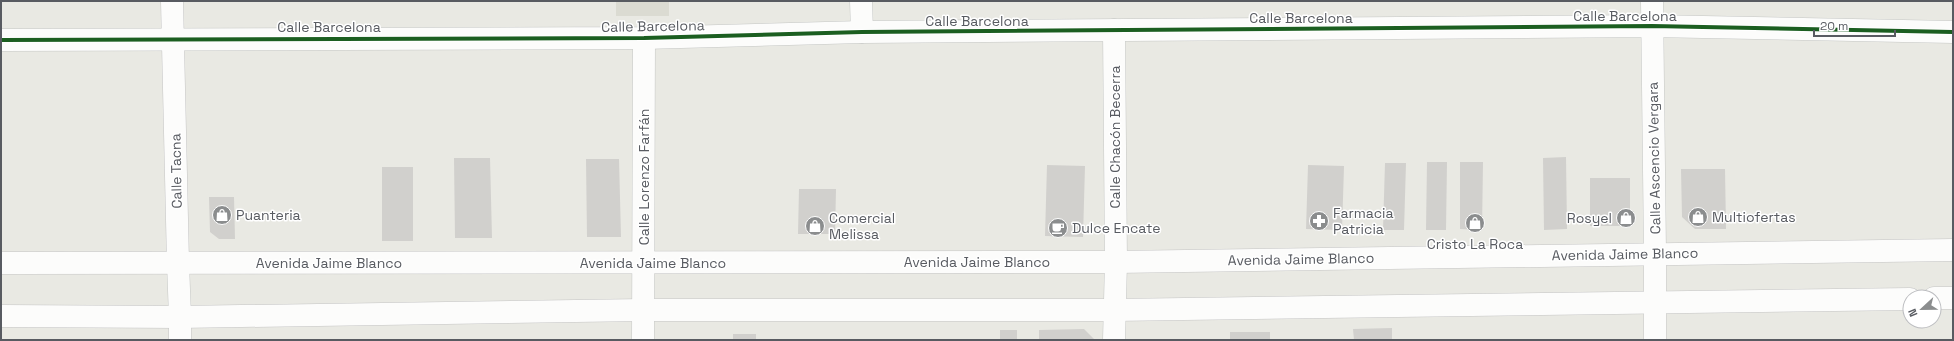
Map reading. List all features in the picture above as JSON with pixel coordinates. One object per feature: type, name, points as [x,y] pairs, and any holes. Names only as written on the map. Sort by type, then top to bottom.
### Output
[{"type":"street","name":"Calle Tacna","points":[[172,1],[180,340]]},
{"type":"street","points":[[861,1],[862,32]]},
{"type":"street","name":"Calle Ascencio Vergara","points":[[1652,1],[1655,340]]},
{"type":"street","name":"Calle Barcelona","points":[[1,40],[172,38],[644,38],[862,32],[1652,26],[1953,32]]},
{"type":"street","name":"Calle Chacón Becerra","points":[[1114,30],[1116,262],[1114,340]]},
{"type":"street","name":"Calle Lorenzo Farfán","points":[[643,340],[644,38]]},
{"type":"street","name":"Avenida Jaime Blanco","points":[[1,262],[1116,262],[1655,253],[1953,250]]},
{"type":"street","points":[[1942,298],[1953,298]]},
{"type":"street","points":[[1,316],[180,317],[643,310],[1114,310],[1902,299]]},
{"type":"shaded area","points":[[616,1],[669,1],[669,16],[616,16]]},
{"type":"building","points":[[1566,157],[1567,229],[1544,230],[1543,158]]},
{"type":"building","points":[[454,158],[490,158],[492,238],[455,238]]},
{"type":"building","points":[[586,159],[619,159],[621,237],[587,237]]},
{"type":"building","points":[[1427,162],[1447,162],[1446,230],[1426,230]]},
{"type":"building","points":[[1460,162],[1483,162],[1482,230],[1460,229]]},
{"type":"building","points":[[1385,163],[1406,163],[1404,230],[1383,230]]},
{"type":"building","points":[[1047,165],[1085,166],[1083,237],[1045,236]]},
{"type":"building","points":[[1308,165],[1344,166],[1342,230],[1306,229]]},
{"type":"building","points":[[382,167],[413,167],[413,241],[382,241]]},
{"type":"building","points":[[1681,169],[1725,169],[1726,229],[1695,229],[1682,217]]},
{"type":"building","points":[[1590,178],[1630,178],[1630,221],[1624,226],[1590,226]]},
{"type":"building","points":[[799,189],[836,189],[835,234],[798,234]]},
{"type":"building","name":"Puanteria","points":[[209,197],[234,197],[235,239],[219,239],[210,232]]},
{"type":"building","points":[[1392,328],[1392,340],[1354,340],[1353,329]]},
{"type":"building","points":[[1084,329],[1095,340],[1039,340],[1039,330]]},
{"type":"building","points":[[1000,330],[1017,330],[1017,340],[1000,340]]},
{"type":"building","points":[[1230,332],[1270,332],[1270,340],[1230,340]]},
{"type":"building","points":[[733,334],[756,334],[756,340],[733,340]]},
{"type":"cycle path","points":[[1,40],[644,38],[862,32],[1652,26],[1953,32]]},
{"type":"place","name":"Puanteria","points":[[222,215]]},
{"type":"place","name":"Multiofertas","points":[[1698,217]]},
{"type":"place","name":"Rosyel","points":[[1626,218]]},
{"type":"place","name":"Farmacia Patricia","points":[[1319,221]]},
{"type":"place","name":"Cristo La Roca","points":[[1475,223]]},
{"type":"place","name":"Comercial Melissa","points":[[815,226]]},
{"type":"place","name":"Dulce Encate","points":[[1058,228]]}]
